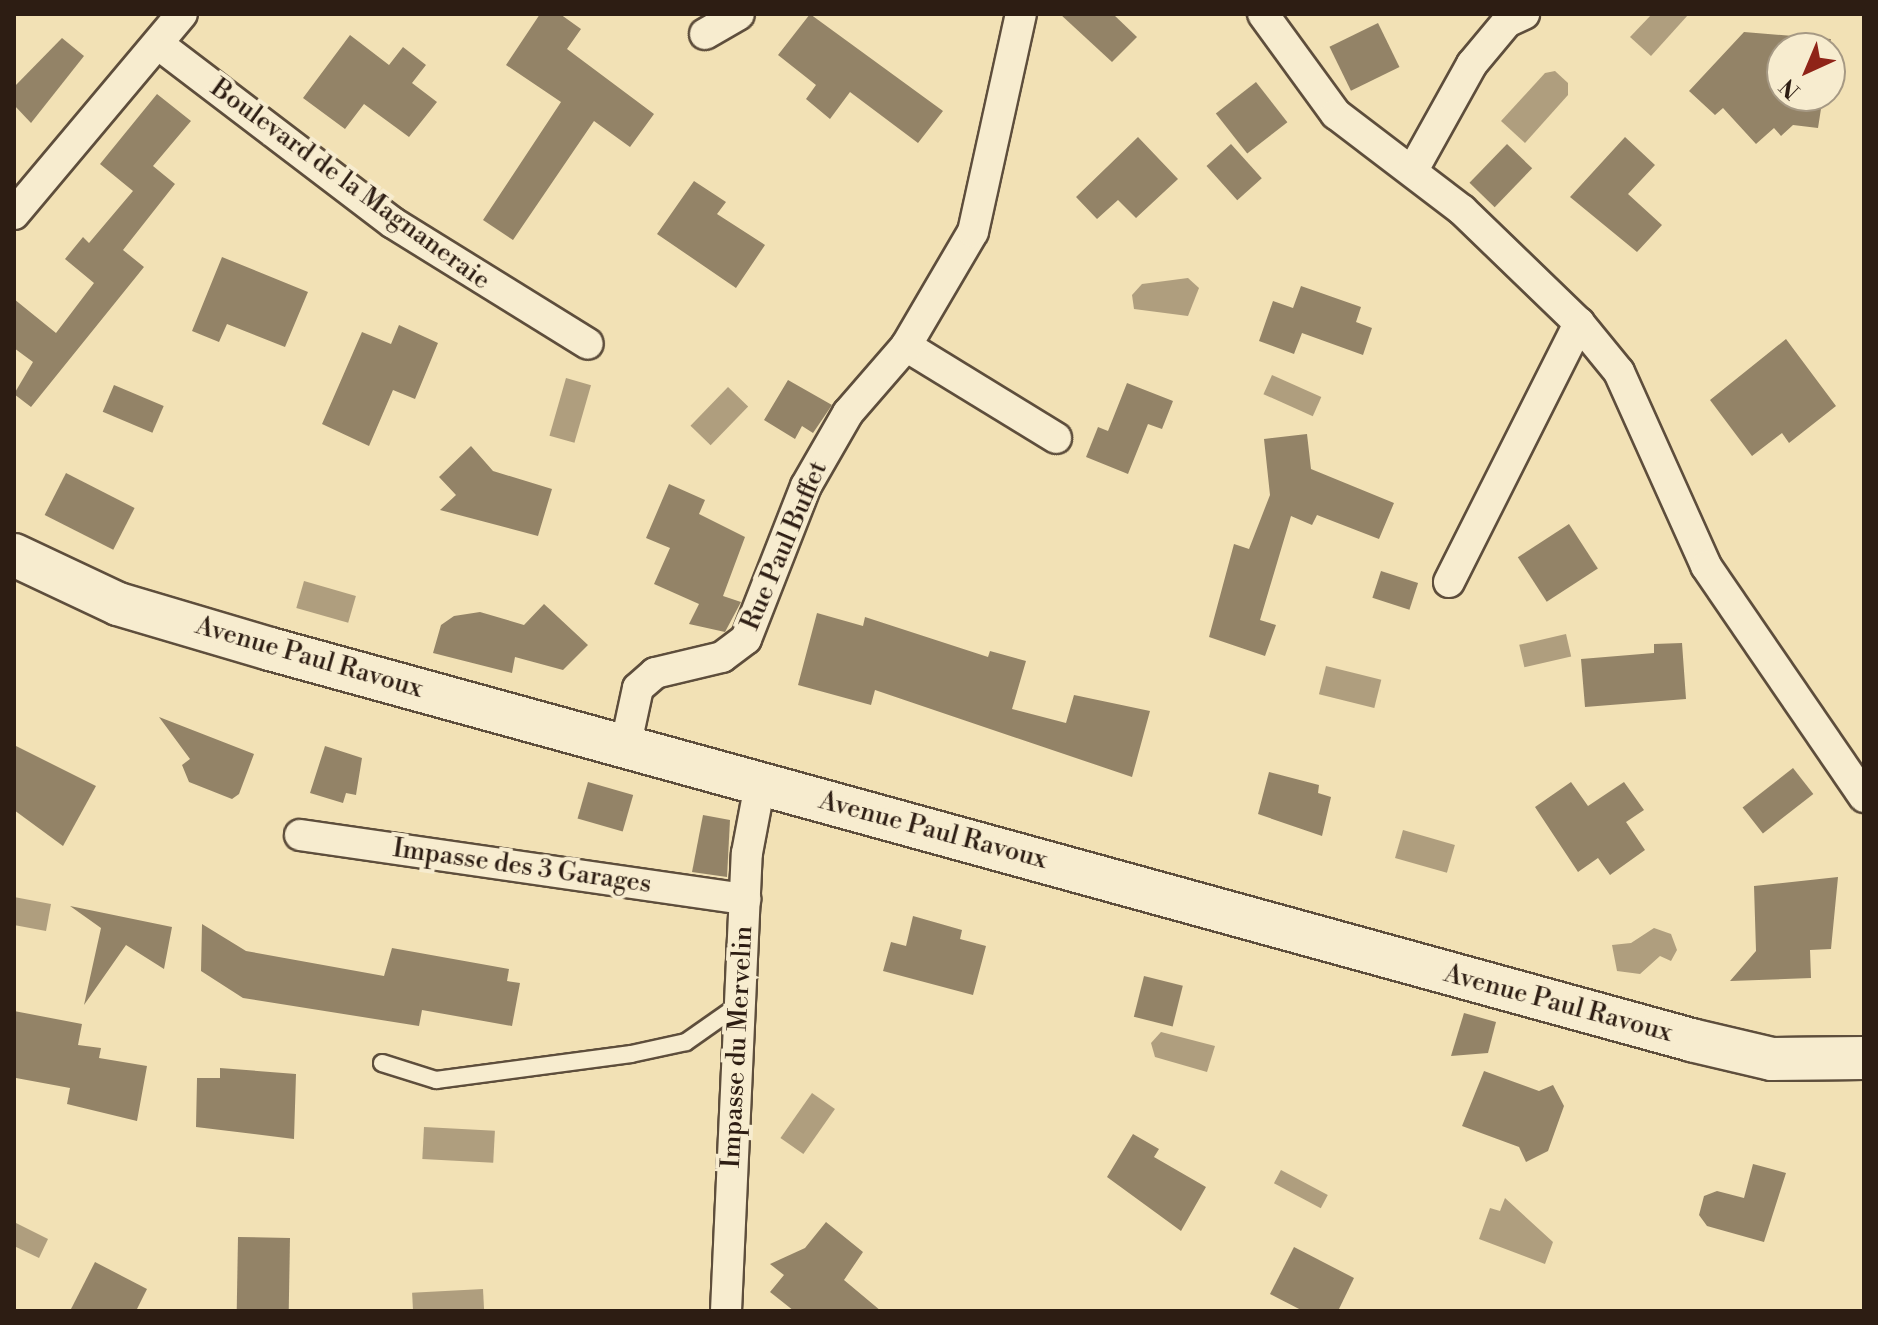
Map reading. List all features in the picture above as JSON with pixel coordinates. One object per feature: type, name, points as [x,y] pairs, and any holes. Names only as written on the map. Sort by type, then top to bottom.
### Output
[{"type":"street","points":[[14,214],[182,14]]},
{"type":"street","points":[[705,34],[739,14]]},
{"type":"street","name":"Rue Paul Buffet","points":[[625,748],[638,688],[655,673],[722,657],[746,639],[806,486],[848,413],[906,346],[973,232],[1021,14]]},
{"type":"street","points":[[1263,14],[1336,114],[1413,170],[1579,323],[1619,372],[1706,566],[1864,797]]},
{"type":"street","points":[[1413,170],[1472,64],[1507,22],[1524,14]]},
{"type":"street","name":"Boulevard de la Magnaneraie","points":[[158,44],[393,223],[588,344]]},
{"type":"street","points":[[1449,582],[1579,323]]},
{"type":"street","points":[[906,346],[1056,438]]},
{"type":"street","name":"Avenue Paul Ravoux","points":[[14,555],[118,604],[625,748],[1747,1054],[1864,1058]]},
{"type":"street","name":"Impasse du Mervelin","points":[[726,1311],[745,899],[760,784]]},
{"type":"street","name":"Impasse des 3 Garages","points":[[300,835],[745,899]]},
{"type":"lane","points":[[382,1063],[436,1080],[631,1054],[686,1042],[740,1004]]},
{"type":"shaded area","points":[[1652,14],[1688,15],[1651,56],[1630,37]]},
{"type":"shaded area","points":[[1555,71],[1568,83],[1568,95],[1525,143],[1501,121],[1545,73]]},
{"type":"shaded area","points":[[1188,278],[1199,288],[1188,316],[1134,309],[1132,295],[1142,284]]},
{"type":"shaded area","points":[[1272,375],[1321,397],[1313,416],[1263,394]]},
{"type":"shaded area","points":[[566,378],[591,385],[574,443],[549,436]]},
{"type":"shaded area","points":[[728,387],[748,406],[711,445],[690,426]]},
{"type":"shaded area","points":[[304,581],[356,596],[348,623],[296,608]]},
{"type":"shaded area","points":[[1566,634],[1571,656],[1524,667],[1519,645]]},
{"type":"shaded area","points":[[1326,666],[1381,680],[1374,708],[1319,694]]},
{"type":"shaded area","points":[[1403,830],[1455,845],[1447,873],[1395,858]]},
{"type":"shaded area","points":[[14,897],[51,904],[46,931],[14,925]]},
{"type":"shaded area","points":[[1654,928],[1671,934],[1677,950],[1671,961],[1660,956],[1640,974],[1617,971],[1612,945],[1631,943]]},
{"type":"shaded area","points":[[1161,1032],[1215,1046],[1207,1072],[1155,1057],[1151,1043]]},
{"type":"shaded area","points":[[812,1093],[835,1109],[803,1154],[780,1138]]},
{"type":"shaded area","points":[[424,1127],[495,1131],[493,1163],[422,1159]]},
{"type":"shaded area","points":[[1281,1170],[1328,1195],[1321,1208],[1274,1183]]},
{"type":"shaded area","points":[[1505,1198],[1553,1242],[1545,1264],[1479,1239],[1490,1208],[1500,1211]]},
{"type":"shaded area","points":[[14,1222],[48,1239],[39,1258],[14,1246]]},
{"type":"shaded area","points":[[483,1289],[484,1311],[413,1311],[412,1293]]},
{"type":"building","points":[[540,14],[560,14],[581,29],[567,49],[654,114],[630,147],[594,121],[513,240],[483,220],[561,102],[506,65]]},
{"type":"building","points":[[810,14],[943,111],[918,143],[850,92],[830,119],[806,99],[816,85],[778,55]]},
{"type":"building","points":[[1060,14],[1113,14],[1137,37],[1112,62]]},
{"type":"building","points":[[1378,23],[1399,67],[1351,91],[1329,47]]},
{"type":"building","points":[[1744,32],[1766,34],[1766,112],[1820,112],[1818,128],[1793,125],[1781,136],[1774,128],[1756,144],[1723,108],[1715,115],[1689,91]]},
{"type":"building","points":[[350,35],[389,65],[403,47],[426,65],[412,83],[437,102],[409,137],[364,104],[345,129],[303,98]]},
{"type":"building","points":[[62,38],[84,56],[31,123],[14,105],[14,87]]},
{"type":"building","points":[[1256,82],[1287,122],[1247,154],[1216,113]]},
{"type":"building","points":[[157,94],[191,121],[153,166],[175,184],[123,250],[144,267],[31,407],[14,394],[33,362],[14,348],[14,299],[56,333],[94,283],[65,259],[83,237],[89,243],[133,191],[100,164]]},
{"type":"building","points":[[1138,137],[1178,179],[1136,218],[1118,200],[1097,219],[1076,197]]},
{"type":"building","points":[[1625,137],[1655,165],[1628,194],[1662,225],[1637,252],[1570,197]]},
{"type":"building","points":[[1231,144],[1262,178],[1237,200],[1206,166]]},
{"type":"building","points":[[1507,144],[1532,168],[1495,207],[1469,183]]},
{"type":"building","points":[[694,181],[726,202],[717,214],[765,245],[736,288],[657,234]]},
{"type":"building","points":[[222,257],[308,292],[285,347],[227,324],[219,342],[192,331]]},
{"type":"building","points":[[1301,286],[1361,307],[1356,322],[1372,328],[1363,355],[1302,333],[1294,354],[1259,341],[1273,301],[1293,308]]},
{"type":"building","points":[[399,325],[438,343],[415,399],[393,390],[369,446],[322,424],[362,332],[391,344]]},
{"type":"building","points":[[1786,339],[1836,406],[1789,443],[1782,433],[1752,456],[1710,400]]},
{"type":"building","points":[[788,380],[832,405],[813,433],[802,426],[795,439],[764,420]]},
{"type":"building","points":[[1127,383],[1173,401],[1162,429],[1148,424],[1128,474],[1086,457],[1098,427],[1108,431]]},
{"type":"building","points":[[114,385],[164,406],[152,433],[103,412]]},
{"type":"building","points":[[1307,434],[1311,469],[1394,503],[1379,539],[1317,515],[1312,525],[1291,516],[1260,620],[1276,625],[1265,656],[1209,637],[1234,544],[1249,549],[1270,495],[1264,439]]},
{"type":"building","points":[[471,446],[493,471],[552,489],[538,536],[440,510],[456,495],[439,477]]},
{"type":"building","points":[[66,473],[135,508],[113,550],[45,515]]},
{"type":"building","points":[[669,484],[705,500],[699,514],[745,537],[723,596],[741,602],[725,632],[689,624],[699,604],[654,584],[670,548],[646,538]]},
{"type":"building","points":[[1569,524],[1598,568],[1547,602],[1518,557]]},
{"type":"building","points":[[1381,571],[1418,583],[1409,610],[1372,598]]},
{"type":"building","points":[[544,604],[588,645],[563,670],[515,657],[512,673],[433,653],[441,625],[454,616],[480,612],[524,625]]},
{"type":"building","points":[[817,613],[863,626],[865,617],[988,657],[990,651],[1026,661],[1012,709],[1066,723],[1074,695],[1150,711],[1132,777],[875,690],[871,705],[798,685]]},
{"type":"building","points":[[1682,643],[1686,699],[1585,707],[1581,659],[1654,653],[1654,644]]},
{"type":"building","points":[[159,717],[254,754],[239,794],[232,799],[189,782],[182,765],[190,759]]},
{"type":"building","points":[[14,745],[96,786],[63,846],[14,810]]},
{"type":"building","points":[[325,746],[362,758],[356,795],[346,793],[343,803],[310,793]]},
{"type":"building","points":[[1793,768],[1813,794],[1763,833],[1743,807]]},
{"type":"building","points":[[1269,772],[1319,785],[1318,793],[1331,797],[1322,836],[1258,814]]},
{"type":"building","points":[[588,782],[633,795],[623,831],[578,819]]},
{"type":"building","points":[[1571,782],[1588,806],[1624,782],[1644,810],[1626,822],[1645,850],[1610,875],[1598,858],[1578,872],[1535,807]]},
{"type":"building","points":[[703,815],[730,820],[727,877],[692,872]]},
{"type":"building","points":[[1838,877],[1831,949],[1810,950],[1811,978],[1730,981],[1756,951],[1754,886]]},
{"type":"building","points":[[70,906],[172,927],[164,969],[126,945],[84,1005],[101,928]]},
{"type":"building","points":[[913,916],[962,930],[960,939],[986,946],[973,995],[883,971],[891,942],[906,946]]},
{"type":"building","points":[[202,924],[246,951],[384,976],[392,948],[509,969],[507,981],[520,983],[512,1026],[422,1010],[419,1026],[243,998],[201,971]]},
{"type":"building","points":[[1144,976],[1183,986],[1173,1026],[1134,1017]]},
{"type":"building","points":[[14,1011],[82,1024],[78,1045],[101,1048],[99,1058],[147,1066],[137,1121],[67,1104],[70,1088],[16,1078]]},
{"type":"building","points":[[1464,1013],[1496,1022],[1488,1053],[1451,1056]]},
{"type":"building","points":[[220,1068],[296,1074],[294,1139],[196,1127],[197,1078],[220,1078]]},
{"type":"building","points":[[1484,1071],[1539,1091],[1553,1085],[1564,1106],[1548,1151],[1526,1162],[1519,1147],[1462,1126]]},
{"type":"building","points":[[1133,1134],[1159,1149],[1154,1157],[1206,1187],[1181,1231],[1107,1177]]},
{"type":"building","points":[[1753,1164],[1786,1173],[1764,1242],[1707,1226],[1699,1215],[1704,1196],[1717,1191],[1744,1198]]},
{"type":"building","points":[[826,1222],[863,1252],[844,1280],[881,1311],[794,1311],[770,1292],[784,1275],[770,1264],[805,1248]]},
{"type":"building","points":[[238,1237],[290,1238],[289,1311],[237,1311]]},
{"type":"building","points":[[1294,1247],[1354,1278],[1338,1311],[1303,1311],[1270,1294]]},
{"type":"building","points":[[95,1262],[147,1289],[136,1311],[70,1311]]}]
